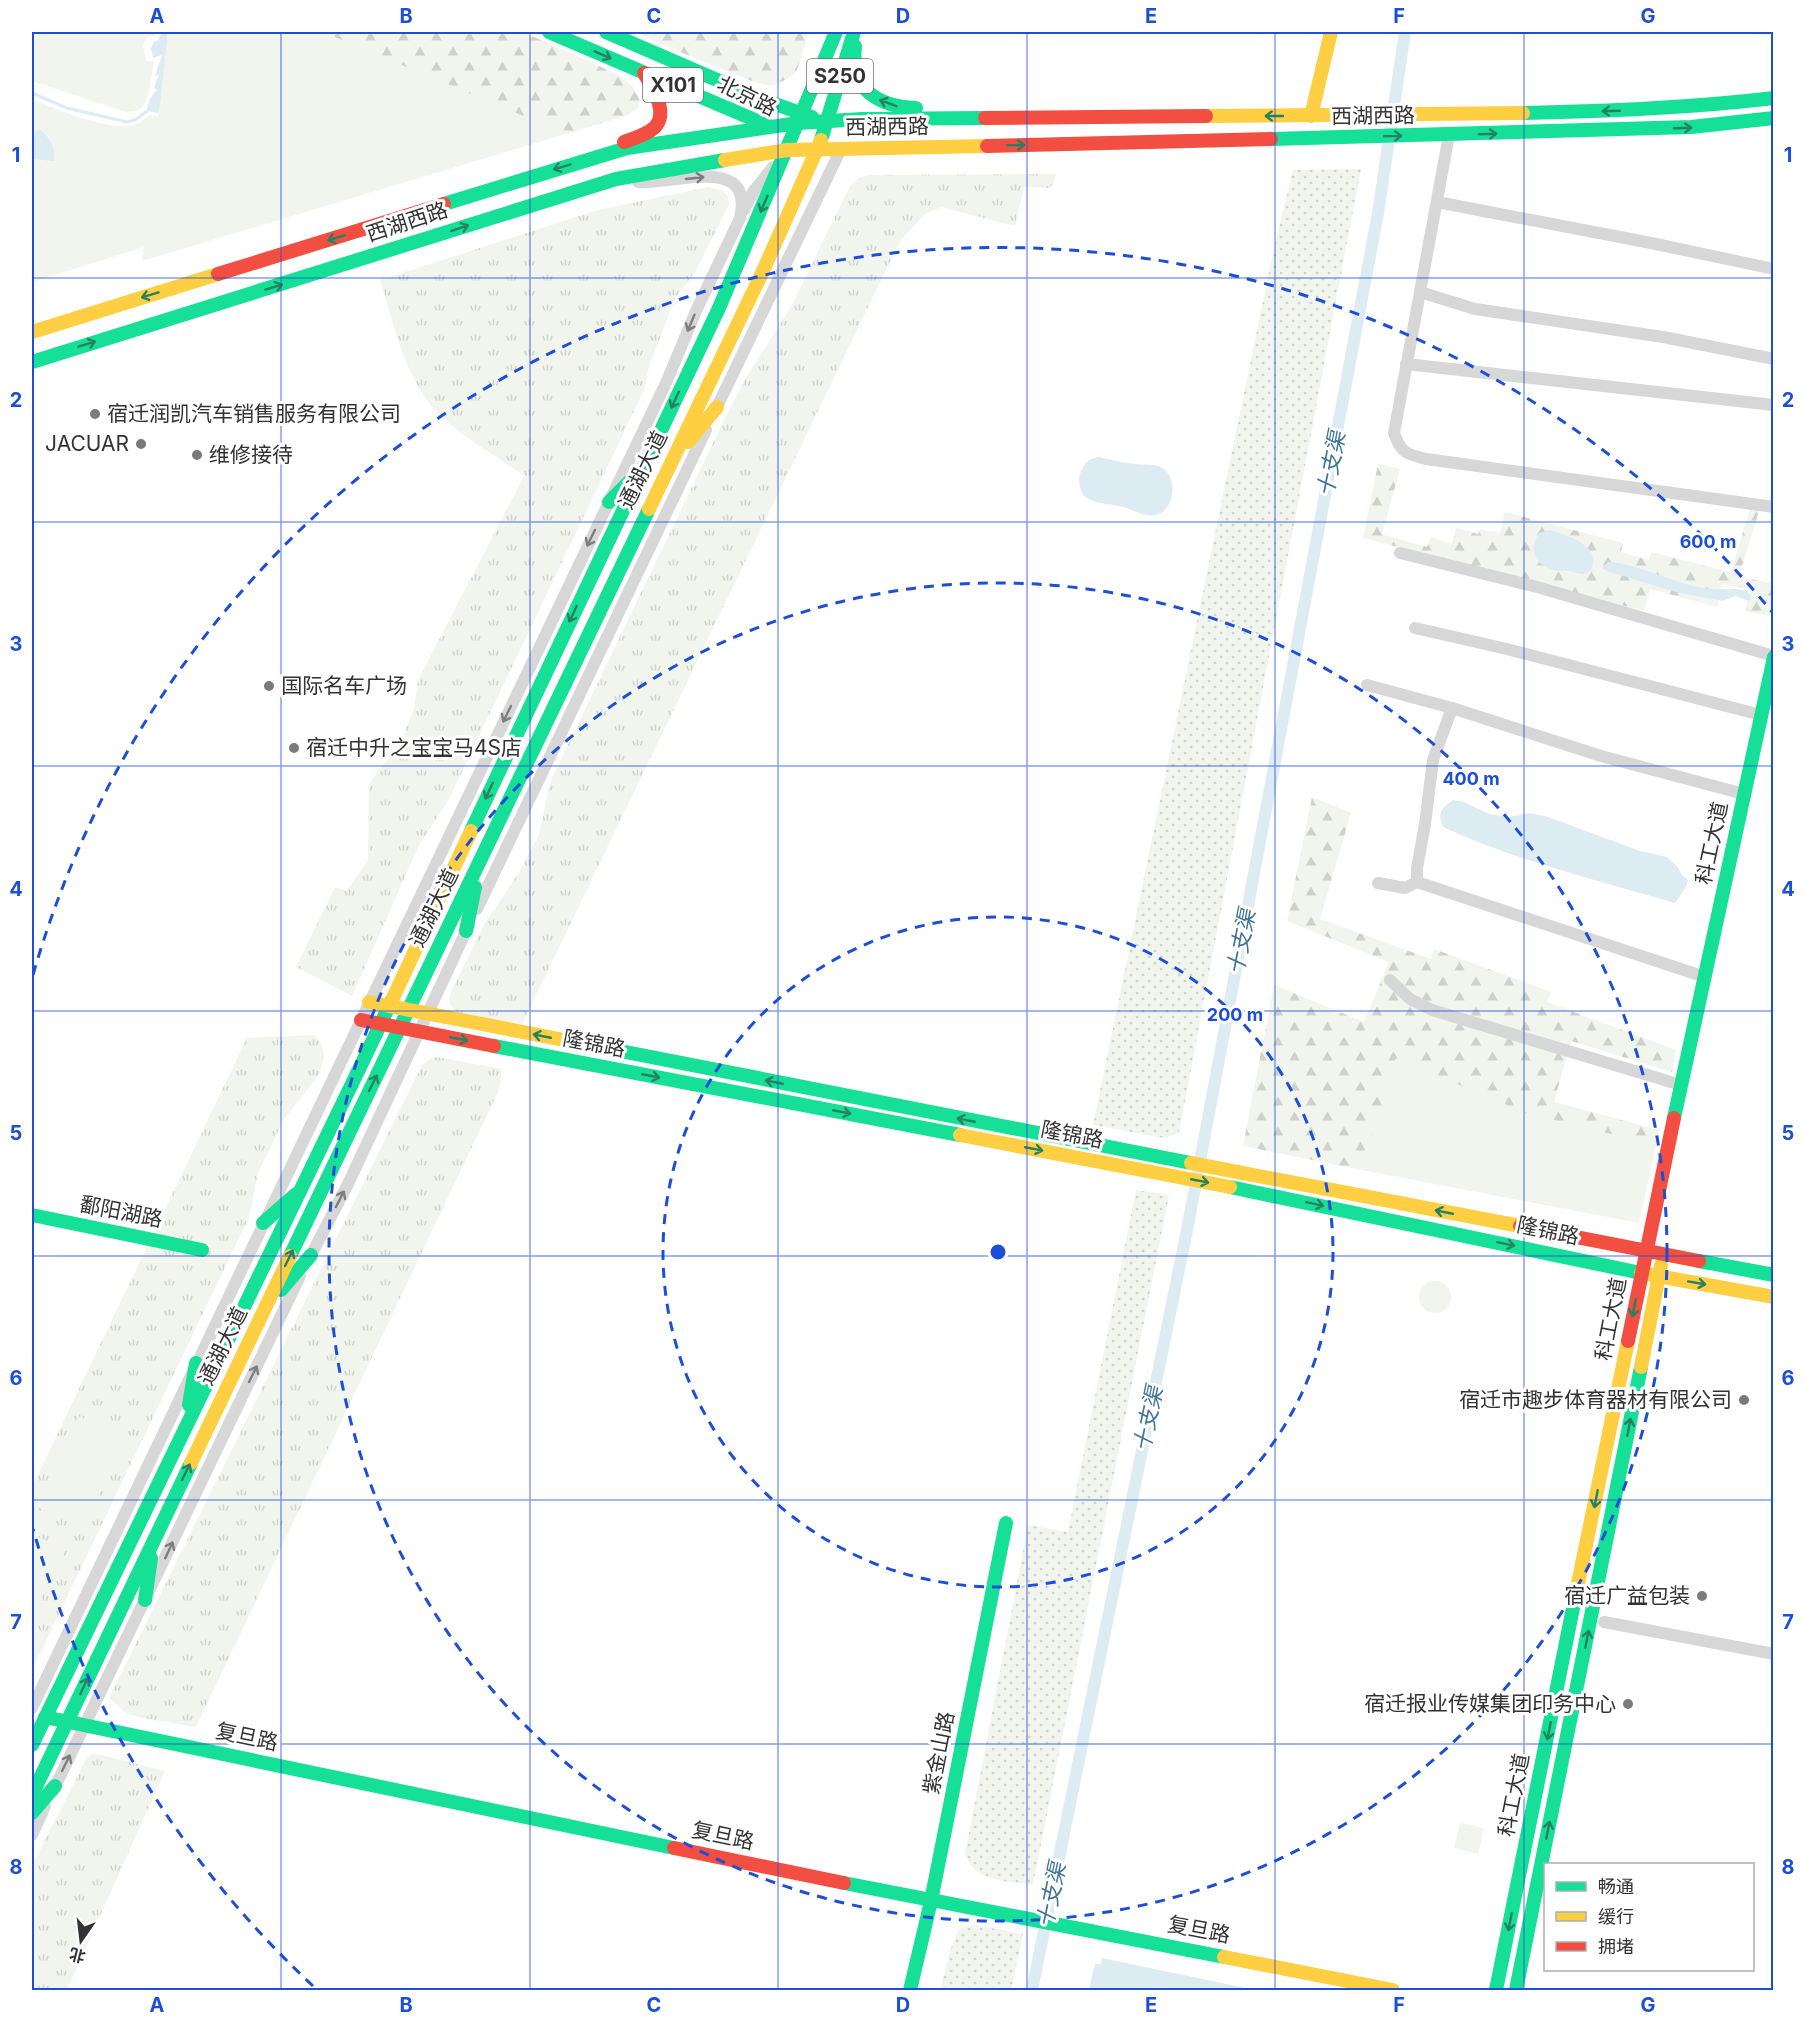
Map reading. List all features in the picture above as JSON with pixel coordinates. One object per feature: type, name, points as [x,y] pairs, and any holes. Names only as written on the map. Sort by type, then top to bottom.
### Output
[{"type":"main road","name":"北京路","points":[[549,32],[770,127],[787,150]]},
{"type":"main road","name":"北京路","points":[[606,32],[800,118]]},
{"type":"main road","name":"通湖大道","points":[[32,1745],[186,1425],[267,1263],[719,308],[836,32]]},
{"type":"main road","points":[[855,32],[854,67],[856,75],[873,96],[886,104],[903,108],[1029,109],[1071,116]]},
{"type":"main road","name":"通湖大道","points":[[32,1795],[763,271],[818,149],[855,32]]},
{"type":"main road","points":[[1311,116],[1331,32]]},
{"type":"main road","points":[[592,158],[613,146],[655,128],[660,114],[657,95],[644,73]]},
{"type":"main road","name":"西湖西路","points":[[32,332],[627,148],[770,127],[800,118],[826,121],[1071,116],[1354,116],[1641,110],[1773,98]]},
{"type":"main road","name":"西湖西路","points":[[32,362],[616,179],[787,150],[1430,136],[1691,127],[1773,118]]},
{"type":"main road","points":[[670,462],[717,407]]},
{"type":"main road","points":[[609,502],[642,469]]},
{"type":"main road","name":"科工大道","points":[[1496,1990],[1641,1272],[1761,715],[1770,693],[1773,656]]},
{"type":"main road","points":[[466,931],[481,858]]},
{"type":"main road","name":"隆锦路","points":[[369,1002],[1773,1275]]},
{"type":"main road","name":"隆锦路","points":[[361,1020],[1258,1192],[1659,1276],[1773,1297]]},
{"type":"main road","points":[[263,1223],[302,1188]]},
{"type":"main road","name":"鄱阳湖路","points":[[32,1215],[201,1254],[32,1223]]},
{"type":"main road","name":"科工大道","points":[[1516,1990],[1664,1254]]},
{"type":"main road","points":[[264,1310],[311,1255]]},
{"type":"main road","points":[[186,1425],[196,1363]]},
{"type":"main road","name":"紫金山路","points":[[910,1990],[931,1901],[1006,1523]]},
{"type":"main road","points":[[145,1600],[155,1537]]},
{"type":"main road","name":"复旦路","points":[[45,1717],[931,1901],[1393,1990]]},
{"type":"main road","points":[[32,1813],[55,1786]]},
{"type":"street","points":[[1449,135],[1394,433],[1399,447],[1409,455],[1426,459],[1773,507]]},
{"type":"street","points":[[32,1835],[311,1255],[347,1186],[466,931],[841,149]]},
{"type":"street","points":[[32,1708],[609,502],[740,218],[753,192],[787,150]]},
{"type":"street","points":[[616,179],[652,183],[712,176],[724,178],[733,182],[741,190],[740,218]]},
{"type":"street","points":[[1437,202],[1773,269]]},
{"type":"street","points":[[1420,292],[1475,309],[1662,337],[1773,359]]},
{"type":"street","points":[[1407,364],[1773,405]]},
{"type":"street","points":[[1400,553],[1537,587],[1773,656]]},
{"type":"street","points":[[1415,628],[1507,649],[1761,715]]},
{"type":"street","points":[[1367,686],[1452,708],[1601,756],[1744,794]]},
{"type":"street","points":[[1417,882],[1417,868],[1433,760],[1452,708]]},
{"type":"street","points":[[1378,883],[1405,888],[1417,882],[1705,977]]},
{"type":"street","points":[[1390,980],[1410,999],[1432,1010],[1682,1085]]},
{"type":"street","points":[[1604,1622],[1773,1654]]},
{"type":"green space","points":[[32,32],[153,32],[155,35],[147,38],[143,45],[146,61],[154,61],[144,105],[137,111],[126,112],[32,81]]},
{"type":"green space","points":[[168,32],[322,32],[566,134],[142,261],[144,247],[32,282],[32,99],[80,117],[119,126],[135,125],[150,115],[158,117]]},
{"type":"green space","points":[[322,32],[523,32],[619,75],[632,86],[640,99],[638,108],[628,115],[566,134]]},
{"type":"green space","points":[[635,32],[809,32],[796,73],[770,86],[752,81]]},
{"type":"green space","points":[[1361,169],[1179,1133],[1164,1138],[1093,1125],[1274,248],[1293,170]]},
{"type":"green space","points":[[1056,174],[1050,188],[1024,187],[1015,226],[941,207],[925,214],[900,241],[522,1024],[458,1013],[450,1003],[450,994],[485,923],[518,874],[539,835],[552,778],[728,412],[748,374],[791,307],[850,186],[859,178],[869,175]]},
{"type":"green space","points":[[708,187],[723,191],[728,197],[729,204],[695,272],[675,299],[649,366],[644,390],[448,801],[419,845],[352,996],[296,967],[335,887],[346,891],[368,861],[369,785],[378,770],[399,748],[414,708],[418,680],[524,476],[461,433],[429,403],[410,371],[396,335],[380,280],[598,210]]},
{"type":"green space","points":[[1378,464],[1400,469],[1382,534],[1427,547],[1431,537],[1452,544],[1456,528],[1478,534],[1480,529],[1500,533],[1505,512],[1623,543],[1621,552],[1649,560],[1651,552],[1731,572],[1750,508],[1759,511],[1739,576],[1773,584],[1769,616],[1745,611],[1750,590],[1723,584],[1717,607],[1650,589],[1644,611],[1363,538]]},
{"type":"green space","points":[[1312,797],[1351,813],[1320,919],[1431,959],[1434,949],[1551,992],[1547,1002],[1676,1050],[1672,1072],[1571,1041],[1554,1102],[1659,1130],[1656,1145],[1528,1114],[1396,1059],[1362,1170],[1243,1146],[1274,985],[1364,1022],[1389,962],[1287,921]]},
{"type":"green space","points":[[315,1035],[322,1045],[324,1057],[319,1075],[284,1119],[258,1173],[249,1217],[32,1670],[32,1487],[247,1038]]},
{"type":"green space","points":[[437,1057],[502,1069],[499,1090],[196,1727],[126,1713],[109,1698],[422,1065]]},
{"type":"green space","points":[[1396,1058],[1528,1114],[1656,1145],[1639,1223],[1362,1170]]},
{"type":"green space","points":[[1136,1190],[1169,1195],[1033,1885],[1002,1881],[976,1870],[969,1863],[965,1854],[1028,1525],[1068,1532]]},
{"type":"green space","points":[[1435,1281],[1446,1286],[1451,1297],[1446,1308],[1435,1313],[1424,1308],[1419,1297],[1424,1286]]},
{"type":"green space","points":[[78,1416],[126,1438],[83,1529],[35,1506]]},
{"type":"green space","points":[[32,1534],[65,1550],[37,1608],[32,1605]]},
{"type":"green space","points":[[92,1754],[165,1771],[67,1990],[32,1990],[32,1866],[86,1759]]},
{"type":"green space","points":[[1460,1823],[1484,1828],[1478,1854],[1454,1848]]},
{"type":"green space","points":[[975,1925],[1023,1934],[1011,1990],[940,1990],[951,1948],[959,1929]]},
{"type":"shaded area","points":[[162,32],[168,32],[159,113],[147,111],[150,99],[157,90],[154,88],[159,74],[155,76],[162,55],[153,58],[151,48]]},
{"type":"shaded area","points":[[40,130],[51,143],[54,161],[32,159],[32,137],[36,131]]},
{"type":"shaded area","points":[[1098,457],[1161,467],[1170,477],[1172,484],[1168,505],[1159,514],[1150,515],[1098,502],[1084,496],[1079,482],[1080,473],[1089,460]]},
{"type":"shaded area","points":[[1550,530],[1566,535],[1588,548],[1592,554],[1591,571],[1580,574],[1554,570],[1547,568],[1538,560],[1534,550],[1536,539],[1539,533]]},
{"type":"shaded area","points":[[1608,562],[1631,566],[1702,588],[1748,591],[1749,601],[1735,596],[1723,601],[1675,592],[1607,571],[1602,568]]},
{"type":"shaded area","points":[[1453,800],[1464,802],[1489,814],[1508,817],[1530,813],[1548,817],[1640,851],[1667,857],[1688,880],[1686,887],[1675,903],[1500,850],[1443,827],[1440,818],[1441,811]]},
{"type":"shaded area","points":[[1102,1958],[1255,1990],[1089,1990],[1095,1964],[1101,1964]]},
{"type":"waterway","name":"十支渠","points":[[1032,1990],[1187,1230],[1378,213],[1405,32]]},
{"type":"waterway","points":[[32,93],[67,108],[127,122],[135,120],[147,111]]},
{"type":"traffic: fast","points":[[549,32],[769,126]]},
{"type":"traffic: fast","points":[[606,32],[761,99],[812,117]]},
{"type":"traffic: fast","points":[[471,831],[719,308],[836,32]]},
{"type":"traffic: fast","points":[[821,140],[854,32]]},
{"type":"traffic: fast","points":[[855,46],[857,74],[869,92],[889,104],[916,108]]},
{"type":"traffic: fast","points":[[1523,113],[1648,108],[1774,98]]},
{"type":"traffic: fast","points":[[444,204],[627,148],[798,123],[862,119],[985,118]]},
{"type":"traffic: fast","points":[[1271,139],[1691,127],[1774,118]]},
{"type":"traffic: fast","points":[[32,362],[616,179],[725,160]]},
{"type":"traffic: fast","points":[[609,502],[632,479]]},
{"type":"traffic: fast","points":[[290,1256],[649,509]]},
{"type":"traffic: fast","points":[[1674,1118],[1774,657]]},
{"type":"traffic: fast","points":[[466,931],[475,887]]},
{"type":"traffic: fast","points":[[32,1745],[392,1000]]},
{"type":"traffic: fast","points":[[494,1046],[960,1135]]},
{"type":"traffic: fast","points":[[595,1046],[1191,1163]]},
{"type":"traffic: fast","points":[[1230,1187],[1641,1273]]},
{"type":"traffic: fast","points":[[263,1223],[296,1194]]},
{"type":"traffic: fast","points":[[32,1215],[202,1250]]},
{"type":"traffic: fast","points":[[281,1290],[311,1255]]},
{"type":"traffic: fast","points":[[1699,1261],[1774,1275]]},
{"type":"traffic: fast","points":[[189,1405],[196,1363]]},
{"type":"traffic: fast","points":[[1516,1990],[1641,1367]]},
{"type":"traffic: fast","points":[[32,1795],[191,1463]]},
{"type":"traffic: fast","points":[[910,1990],[931,1901],[1006,1523]]},
{"type":"traffic: fast","points":[[145,1600],[151,1558]]},
{"type":"traffic: fast","points":[[1496,1990],[1575,1598]]},
{"type":"traffic: fast","points":[[45,1717],[674,1848]]},
{"type":"traffic: fast","points":[[32,1813],[55,1786]]},
{"type":"traffic: fast","points":[[844,1883],[1224,1957]]},
{"type":"traffic: slow","points":[[1311,116],[1331,32]]},
{"type":"traffic: slow","points":[[1206,116],[1523,113]]},
{"type":"traffic: slow","points":[[649,509],[763,271],[821,140]]},
{"type":"traffic: slow","points":[[725,160],[787,150],[987,146]]},
{"type":"traffic: slow","points":[[32,332],[218,274]]},
{"type":"traffic: slow","points":[[688,442],[717,407]]},
{"type":"traffic: slow","points":[[392,1000],[471,831]]},
{"type":"traffic: slow","points":[[369,1002],[595,1046]]},
{"type":"traffic: slow","points":[[960,1135],[1230,1187]]},
{"type":"traffic: slow","points":[[1191,1163],[1520,1226]]},
{"type":"traffic: slow","points":[[191,1463],[290,1256]]},
{"type":"traffic: slow","points":[[1641,1367],[1661,1265]]},
{"type":"traffic: slow","points":[[1641,1273],[1774,1297]]},
{"type":"traffic: slow","points":[[1575,1598],[1628,1341]]},
{"type":"traffic: slow","points":[[1224,1957],[1393,1990]]},
{"type":"traffic: jam","points":[[624,142],[648,132],[659,121],[658,100],[644,73]]},
{"type":"traffic: jam","points":[[985,118],[1206,116]]},
{"type":"traffic: jam","points":[[987,146],[1271,139]]},
{"type":"traffic: jam","points":[[218,274],[444,204]]},
{"type":"traffic: jam","points":[[361,1020],[494,1046]]},
{"type":"traffic: jam","points":[[1628,1341],[1674,1118]]},
{"type":"traffic: jam","points":[[1520,1226],[1699,1261]]},
{"type":"traffic: jam","points":[[674,1848],[844,1883]]},
{"type":"place","name":"宿迁润凯汽车销售服务有限公司","points":[[95,414]]},
{"type":"place","name":"JACUAR","points":[[141,444]]},
{"type":"place","name":"维修接待","points":[[197,455]]},
{"type":"place","name":"国际名车广场","points":[[269,686]]},
{"type":"place","name":"宿迁中升之宝宝马4S店","points":[[294,748]]},
{"type":"place","name":"宿迁市趣步体育器材有限公司","points":[[1744,1400]]},
{"type":"place","name":"宿迁广益包装","points":[[1702,1596]]},
{"type":"place","name":"宿迁报业传媒集团印务中心","points":[[1628,1704]]}]
